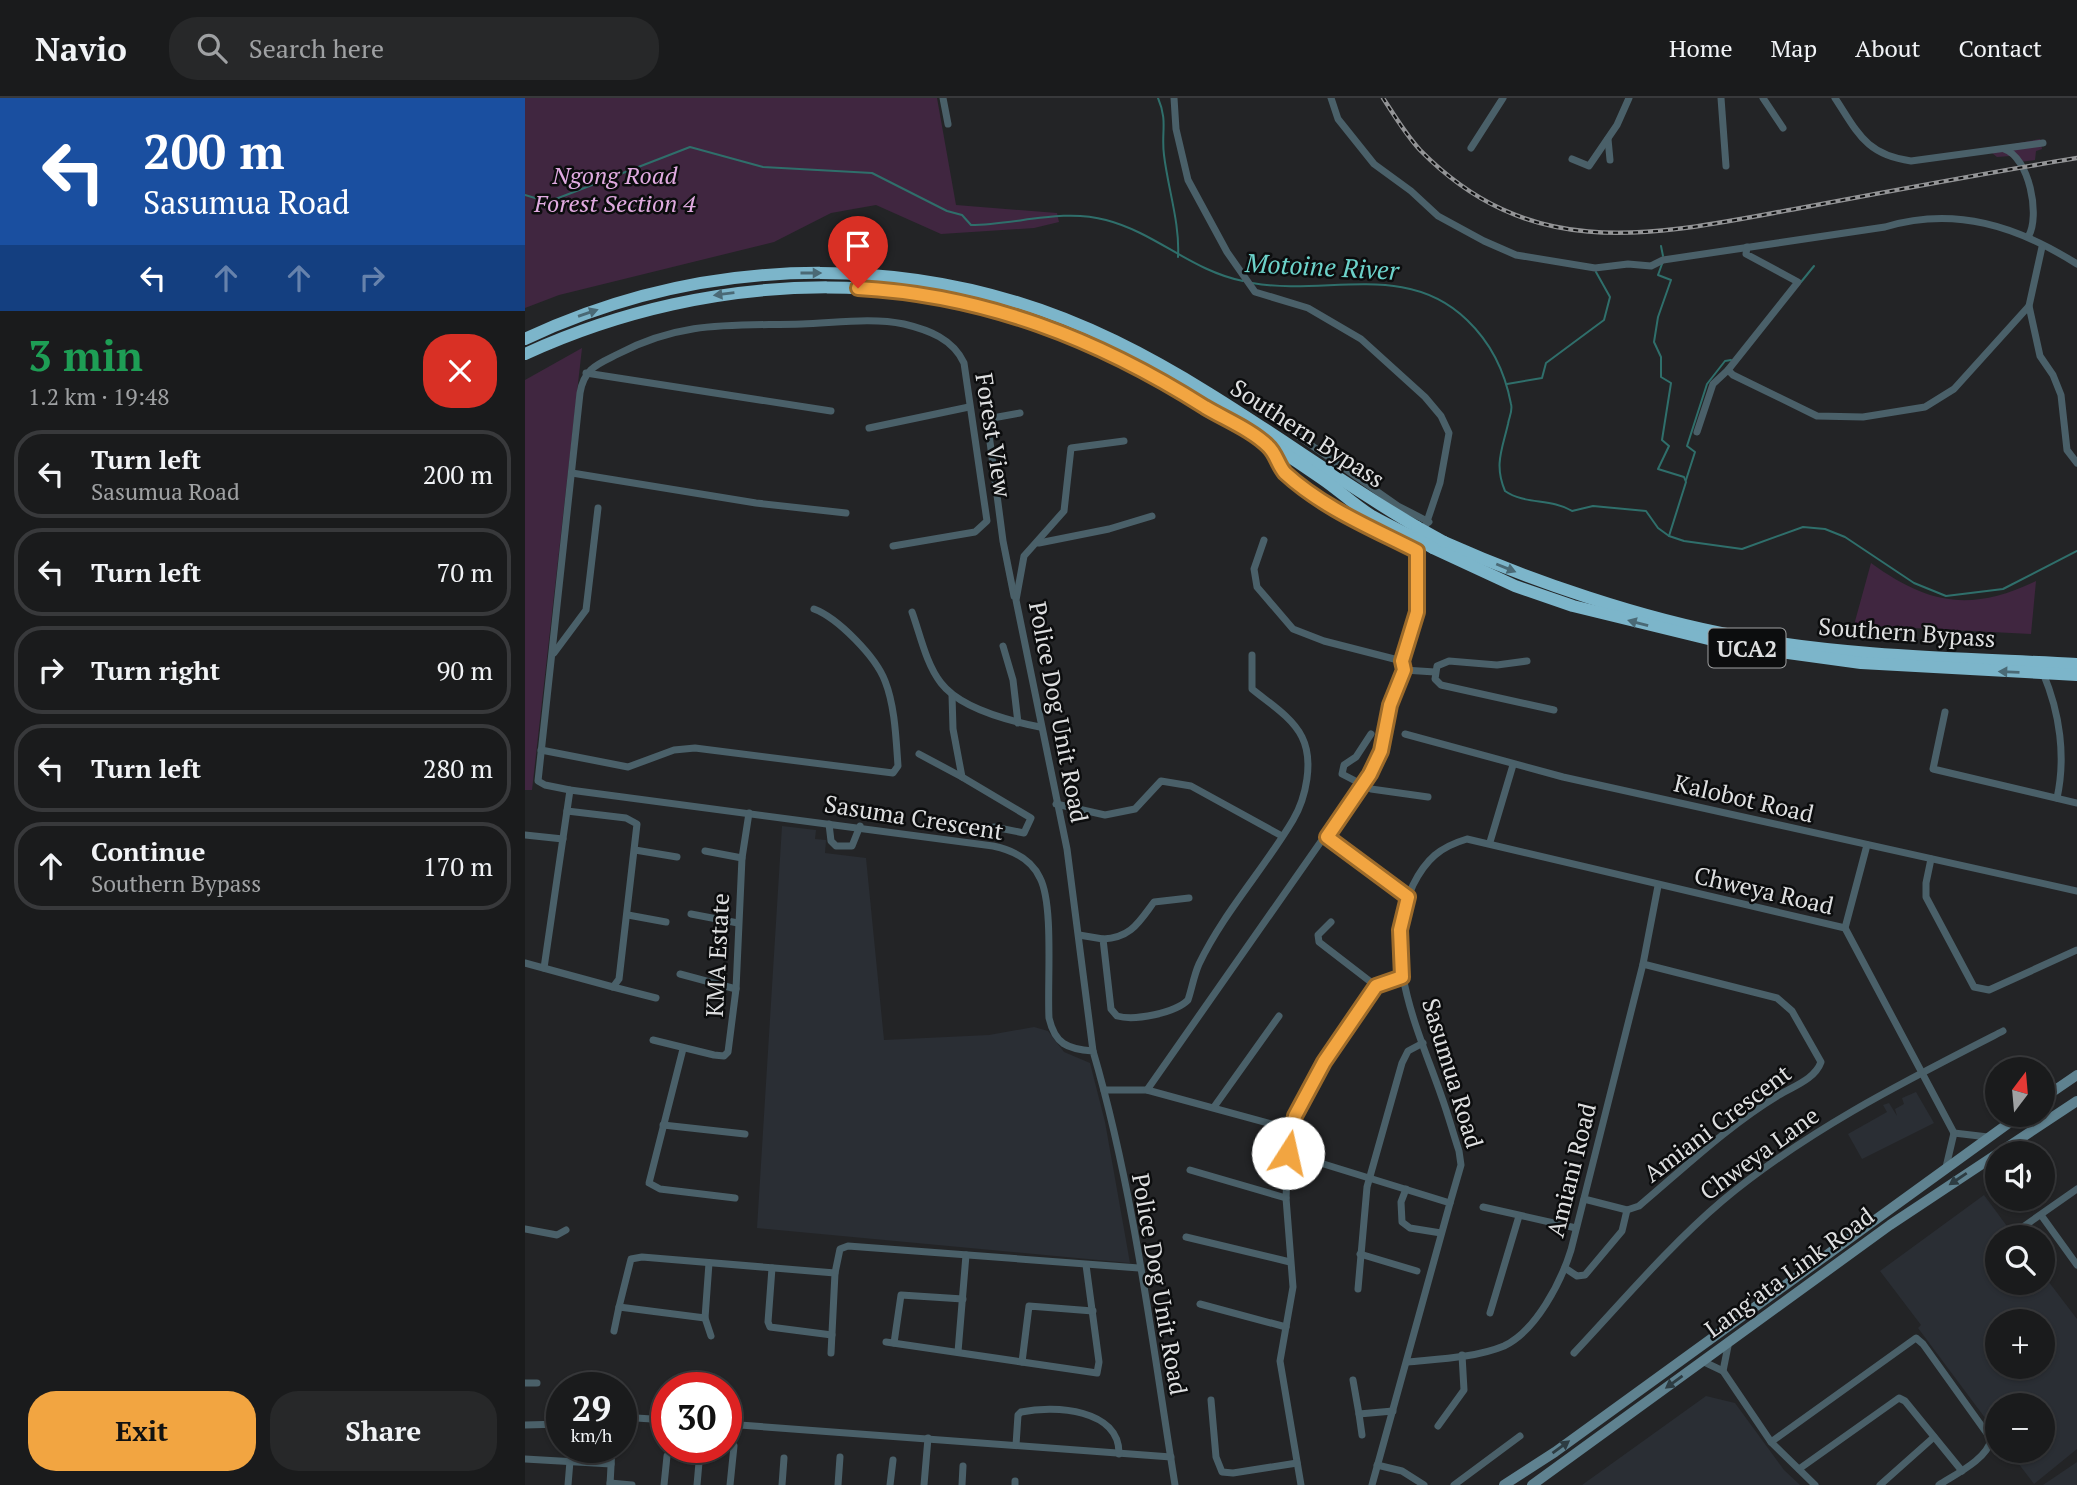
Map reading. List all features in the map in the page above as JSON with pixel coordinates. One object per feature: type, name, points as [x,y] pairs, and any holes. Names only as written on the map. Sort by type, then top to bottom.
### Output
[{"type":"highway","name":"Southern Bypass","points":[[525,339],[617,304],[731,277],[845,273],[887,275],[956,285],[1026,305],[1116,341],[1234,408],[1420,529],[1438,545],[1474,569],[1560,602],[1737,646],[1861,663],[2077,675]]},
{"type":"highway","name":"Southern Bypass","points":[[525,354],[583,329],[688,299],[818,287],[923,293],[1028,319],[1099,347],[1188,396],[1321,478],[1371,516],[1420,529]]},
{"type":"highway","name":"Southern Bypass","points":[[1438,545],[1541,581],[1735,636],[1904,654],[2077,664]]},
{"type":"main road","points":[[2055,1090],[2077,1075]]},
{"type":"main road","name":"Lang'ata Link Road","points":[[1532,1485],[1889,1225],[2077,1101]]},
{"type":"main road","name":"Lang'ata Link Road","points":[[1504,1485],[1555,1452],[2004,1127]]},
{"type":"street","points":[[943,98],[948,124]]},
{"type":"street","points":[[1147,1090],[1327,837],[1378,760],[1390,705],[1404,670],[1402,661],[1417,612],[1417,551],[1420,529],[1449,442],[1441,416],[1392,364],[1361,339],[1308,308],[1255,292],[1239,271],[1188,180],[1176,129],[1174,98]]},
{"type":"street","points":[[1331,98],[1338,119],[1374,164],[1411,191],[1438,216],[1516,256],[1602,269],[1628,264],[1651,266],[1655,261],[1885,227],[1912,219],[2000,225],[2077,264]]},
{"type":"street","points":[[1471,148],[1503,98]]},
{"type":"street","points":[[1572,159],[1589,166],[1608,138],[1629,98]]},
{"type":"street","points":[[1721,98],[1726,166]]},
{"type":"street","points":[[1763,98],[1783,128]]},
{"type":"street","points":[[1835,98],[1870,148],[1892,159],[1911,162],[2043,143]]},
{"type":"street","points":[[1608,138],[1610,160]]},
{"type":"street","points":[[2003,149],[2011,151],[2024,167],[2031,194],[2032,230],[2028,237]]},
{"type":"street","points":[[1697,432],[1713,384],[1728,370],[1798,282],[1746,254],[1747,247]]},
{"type":"street","points":[[1728,370],[1747,383],[1817,416],[1863,417],[1925,407],[1954,389],[2029,306],[2042,247]]},
{"type":"street","points":[[2029,306],[2033,312],[2040,356],[2053,374],[2061,395],[2067,450],[2077,463]]},
{"type":"street","name":"Forest View","points":[[586,373],[594,365],[654,337],[735,323],[896,323],[935,334],[958,351],[964,363],[987,515],[985,525],[975,532],[893,546]]},
{"type":"street","points":[[814,610],[843,626],[883,677],[897,740],[898,766],[893,773],[695,748],[674,750],[628,767],[541,750],[580,393],[586,373],[831,411]]},
{"type":"street","points":[[869,428],[969,407]]},
{"type":"street","points":[[1016,600],[1003,541],[987,419],[1020,413]]},
{"type":"street","points":[[1291,431],[1398,506],[1420,529]]},
{"type":"street","name":"Police Dog Unit Road","points":[[1093,1051],[1067,849],[1016,600],[1021,561],[1064,511],[1071,448],[1124,441]]},
{"type":"street","points":[[1269,447],[1283,470],[1326,504],[1417,551]]},
{"type":"street","points":[[572,473],[756,503],[846,513]]},
{"type":"street","points":[[552,656],[586,610],[598,508]]},
{"type":"street","points":[[1035,544],[1109,529],[1152,516]]},
{"type":"street","points":[[1264,540],[1254,569],[1257,587],[1293,629],[1324,641],[1402,661]]},
{"type":"street","points":[[912,612],[934,672],[951,695],[1018,723],[1040,727]]},
{"type":"street","points":[[1003,646],[1013,680],[1018,723]]},
{"type":"street","points":[[1103,939],[1111,1009],[1117,1016],[1126,1018],[1183,1004],[1188,1000],[1199,964],[1299,807],[1308,760],[1305,744],[1295,726],[1252,689],[1252,656]]},
{"type":"street","points":[[1527,661],[1497,665],[1449,661],[1439,663],[1435,672],[1436,682],[1554,710]]},
{"type":"street","points":[[1404,670],[1435,672]]},
{"type":"street","points":[[2043,673],[2061,733],[2062,774],[2057,798]]},
{"type":"street","points":[[951,695],[953,729],[962,777]]},
{"type":"street","points":[[1945,712],[1933,769],[2077,803]]},
{"type":"street","points":[[1371,734],[1361,750],[1342,768],[1345,776],[1362,785],[1428,797]]},
{"type":"street","name":"Kalobot Road","points":[[1405,734],[1513,765],[2077,891]]},
{"type":"street","name":"Sasuma Crescent","points":[[541,750],[538,772],[542,784],[570,790],[860,826],[1005,848],[1032,864],[1041,878],[1045,897],[1049,1018],[1052,1033],[1061,1044],[1073,1049],[1093,1051]]},
{"type":"street","points":[[919,754],[1031,818],[1024,833],[993,827]]},
{"type":"street","points":[[1490,842],[1513,765]]},
{"type":"street","points":[[1056,804],[1105,815],[1135,809],[1161,781],[1191,786],[1282,836]]},
{"type":"street","points":[[544,968],[570,790]]},
{"type":"street","points":[[567,811],[635,821],[638,828],[619,979],[613,987]]},
{"type":"street","name":"KMA Estate","points":[[653,1040],[715,1055],[728,1052],[736,989],[742,858],[749,813]]},
{"type":"street","points":[[829,824],[831,841],[836,846],[852,846],[860,826]]},
{"type":"street","points":[[525,835],[563,839]]},
{"type":"street","points":[[1327,837],[1408,897]]},
{"type":"street","name":"Sasumua Road","points":[[1372,1485],[1461,1165],[1459,1151],[1402,977],[1400,930],[1408,897],[1427,860],[1444,846],[1467,839],[1490,842]]},
{"type":"street","name":"Chweya Road","points":[[1490,842],[1658,886],[1845,928],[1954,1133]]},
{"type":"street","points":[[1845,928],[1867,845]]},
{"type":"street","points":[[635,850],[677,857]]},
{"type":"street","points":[[705,851],[742,858]]},
{"type":"street","points":[[1931,859],[1926,897],[1974,987],[1989,990],[2077,950]]},
{"type":"street","name":"Amiani Road","points":[[1407,1362],[1499,1348],[1514,1340],[1551,1297],[1566,1268],[1584,1199],[1643,964],[1658,886]]},
{"type":"street","points":[[1079,935],[1103,939],[1125,935],[1135,929],[1154,902],[1189,898]]},
{"type":"street","points":[[691,914],[738,923]]},
{"type":"street","points":[[628,915],[666,922]]},
{"type":"street","points":[[1331,922],[1318,934],[1319,942],[1376,986]]},
{"type":"street","points":[[525,963],[656,998]]},
{"type":"street","name":"Amiani Crescent","points":[[1584,1199],[1627,1210],[1639,1206],[1772,1100],[1812,1076],[1821,1062],[1792,1011],[1776,998],[1643,964]]},
{"type":"street","points":[[680,974],[736,989]]},
{"type":"street","points":[[1301,1485],[1280,1361],[1293,1287],[1286,1198],[1290,1129],[1307,1090],[1376,986],[1402,977]]},
{"type":"street","points":[[1215,1107],[1279,1016]]},
{"type":"street","name":"Chweya Lane","points":[[1574,1353],[1686,1234],[1721,1202],[1811,1136],[1923,1072],[2003,1031]]},
{"type":"street","points":[[1358,1289],[1369,1178],[1402,1062],[1408,1051],[1423,1043]]},
{"type":"street","name":"KMA Estate","points":[[683,1049],[650,1178],[651,1186],[735,1198]]},
{"type":"street","points":[[1093,1051],[1104,1090],[1147,1090],[1290,1129]]},
{"type":"street","name":"Police Dog Unit Road","points":[[1104,1090],[1139,1268],[1175,1485]]},
{"type":"street","points":[[663,1125],[745,1134]]},
{"type":"street","points":[[1946,1167],[1954,1133],[1990,1137]]},
{"type":"street","points":[[1288,1153],[1450,1203]]},
{"type":"street","points":[[1190,1170],[1286,1198]]},
{"type":"street","points":[[1406,1189],[1401,1202],[1402,1222],[1410,1228],[1441,1233]]},
{"type":"street","points":[[2026,1225],[2077,1189]]},
{"type":"street","points":[[1483,1207],[1576,1228]]},
{"type":"street","points":[[1566,1268],[1577,1276],[1585,1275],[1622,1231],[1627,1210]]},
{"type":"street","points":[[2041,1215],[2077,1265]]},
{"type":"street","points":[[1490,1313],[1519,1216]]},
{"type":"street","points":[[525,1229],[557,1235],[566,1230]]},
{"type":"street","points":[[1186,1237],[1290,1262]]},
{"type":"street","points":[[831,1353],[837,1254],[843,1247],[1139,1268]]},
{"type":"street","points":[[1360,1254],[1417,1271]]},
{"type":"street","points":[[958,1352],[966,1255]]},
{"type":"street","points":[[614,1331],[627,1270],[635,1257],[835,1273]]},
{"type":"street","points":[[709,1263],[705,1318],[711,1336]]},
{"type":"street","points":[[963,1300],[901,1296],[890,1342],[1097,1373],[1100,1367],[1086,1265]]},
{"type":"street","points":[[772,1268],[768,1322],[770,1327],[832,1335]]},
{"type":"street","points":[[1201,1304],[1286,1327]]},
{"type":"street","points":[[1022,1362],[1029,1306],[1093,1311]]},
{"type":"street","points":[[619,1307],[705,1318]]},
{"type":"street","points":[[1771,1442],[1911,1339],[1921,1341],[1991,1439],[1989,1447],[1962,1471],[1939,1485]]},
{"type":"street","points":[[1723,1371],[1730,1341]]},
{"type":"street","points":[[1438,1426],[1464,1390],[1462,1355]]},
{"type":"street","points":[[1702,1361],[1723,1371],[1771,1442],[1815,1485]]},
{"type":"street","points":[[1353,1380],[1361,1435]]},
{"type":"street","points":[[525,1383],[537,1383]]},
{"type":"street","points":[[1799,1469],[1895,1398],[1905,1401],[1962,1471]]},
{"type":"street","points":[[1211,1400],[1216,1457],[1222,1472],[1233,1473],[1297,1463]]},
{"type":"street","points":[[1016,1446],[1018,1415],[1021,1412],[1058,1410],[1086,1415],[1112,1429],[1118,1438],[1119,1454]]},
{"type":"street","points":[[1359,1414],[1393,1411]]},
{"type":"street","points":[[525,1425],[546,1424]]},
{"type":"street","points":[[742,1425],[1171,1457]]},
{"type":"street","points":[[1454,1485],[1520,1436]]},
{"type":"street","points":[[1882,1484],[1934,1437]]},
{"type":"street","points":[[924,1485],[928,1438]]},
{"type":"street","points":[[838,1485],[840,1457]]},
{"type":"street","points":[[782,1485],[784,1458]]},
{"type":"street","points":[[525,1459],[546,1460]]},
{"type":"street","points":[[890,1485],[893,1460]]},
{"type":"street","points":[[568,1485],[570,1463]]},
{"type":"street","points":[[597,1463],[611,1464],[610,1484],[632,1485]]},
{"type":"street","points":[[664,1485],[666,1463]]},
{"type":"street","points":[[697,1485],[699,1463]]},
{"type":"street","points":[[730,1485],[732,1463]]},
{"type":"street","points":[[1377,1465],[1402,1471],[1424,1485]]},
{"type":"street","points":[[962,1485],[963,1466]]},
{"type":"shaded area","points":[[782,826],[816,830],[815,839],[826,840],[825,853],[866,858],[884,1040],[989,1035],[1034,1027],[1048,1031],[1064,1052],[1090,1063],[1105,1122],[1130,1263],[757,1228]]},
{"type":"shaded area","points":[[1916,1092],[1934,1123],[1862,1159],[1848,1134],[1887,1112],[1883,1105],[1889,1103],[1897,1116],[1895,1109],[1904,1104],[1902,1098]]},
{"type":"shaded area","points":[[1984,1195],[1985,1211],[1996,1211],[2006,1225],[1985,1225],[1985,1295],[2055,1295],[2055,1290],[2077,1319],[2077,1449],[2034,1484],[2018,1463],[2055,1463],[2055,1393],[1985,1393],[1985,1418],[1918,1328],[1921,1325],[1880,1271]]},
{"type":"shaded area","points":[[1706,1396],[1735,1403],[1784,1470],[1800,1485],[1582,1485]]},
{"type":"shaded area","points":[[2077,1462],[2077,1485],[2043,1485]]},
{"type":"green space","name":"Ngong Road Forest Section 4","points":[[525,98],[937,98],[956,205],[1057,213],[1059,222],[1034,228],[941,234],[876,205],[831,213],[774,242],[559,295],[525,308]]},
{"type":"green space","points":[[2040,139],[2042,149],[2036,151],[2035,160],[2019,162],[2010,156],[1997,157],[1987,149]]},
{"type":"green space","points":[[582,348],[532,790],[525,790],[525,380]]},
{"type":"green space","points":[[1871,563],[1912,588],[1951,599],[1991,597],[2036,581],[2031,634],[1854,625]]},
{"type":"waterway","points":[[1158,98],[1164,120],[1163,147],[1176,219],[1178,257]]},
{"type":"waterway","name":"Motoine River","points":[[525,195],[548,202],[690,147],[763,167],[872,173],[947,211],[962,215],[971,225],[1056,216],[1106,220],[1141,234],[1207,269],[1243,281]]},
{"type":"waterway","points":[[1661,246],[1663,256]]},
{"type":"waterway","points":[[1662,264],[1658,275],[1671,280],[1658,317],[1654,342],[1661,357],[1661,377],[1671,383],[1662,440],[1669,446],[1658,469],[1684,477],[1686,482],[1669,536]]},
{"type":"waterway","points":[[1801,282],[1814,266]]},
{"type":"waterway","points":[[1507,384],[1542,378],[1546,363],[1604,320],[1610,297],[1596,272]]},
{"type":"waterway","name":"Motoine River","points":[[1252,283],[1280,286],[1392,286],[1419,291],[1444,302],[1467,320],[1489,348],[1505,380],[1512,409],[1502,450],[1500,473],[1505,491],[1521,498],[1555,504],[1572,511],[1593,506],[1646,511],[1658,528],[1669,536],[1684,541],[1742,549],[1803,527],[1825,529],[1845,537],[1914,583],[1946,596],[2003,589],[2077,551]]},
{"type":"waterway","points":[[1686,480],[1695,452],[1687,446],[1707,384],[1725,361],[1731,360]]},
{"type":"railway","points":[[1383,98],[1420,150],[1464,187],[1509,212],[1555,227],[1603,232],[1651,232],[1701,226],[2077,158]]},
{"type":"route","points":[[858,288],[952,298],[1028,319],[1099,347],[1188,396],[1269,447],[1283,470],[1335,510],[1417,551],[1417,612],[1402,661],[1404,670],[1390,705],[1381,751],[1370,774],[1327,837],[1408,897],[1400,930],[1402,977],[1376,986],[1324,1062],[1295,1116],[1290,1129],[1288,1153]]}]
